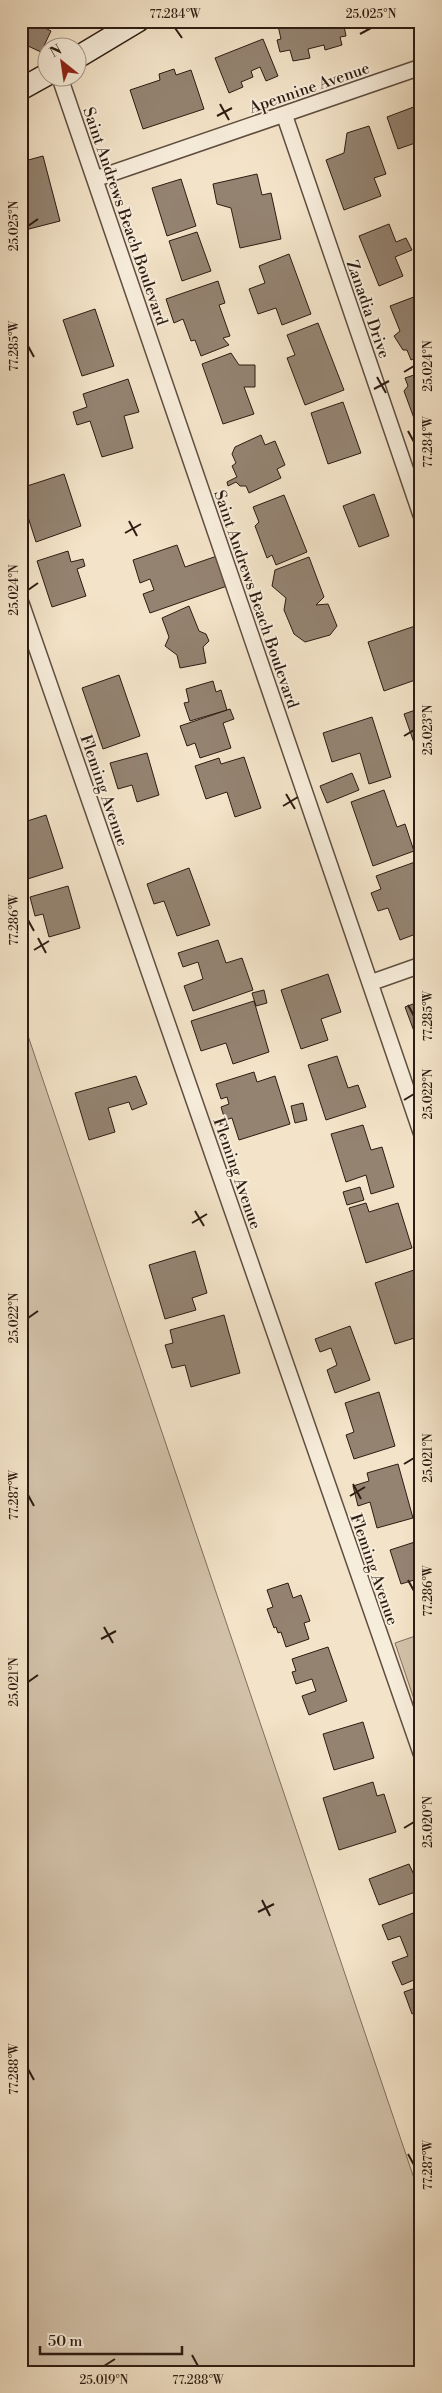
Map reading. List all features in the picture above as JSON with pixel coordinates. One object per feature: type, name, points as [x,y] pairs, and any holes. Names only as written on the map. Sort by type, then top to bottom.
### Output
[{"type":"main road","points":[[88,51],[138,21]]},
{"type":"main road","points":[[21,89],[38,80]]},
{"type":"street","name":"Apennine Avenue","points":[[95,179],[421,67]]},
{"type":"street","name":"Saint Andrews Beach Boulevard","points":[[63,88],[421,1132]]},
{"type":"street","name":"Zanadia Drive","points":[[284,114],[421,515]]},
{"type":"street","name":"Fleming Avenue","points":[[21,603],[421,1753]]},
{"type":"street","points":[[370,983],[421,965]]},
{"type":"shaded area","points":[[21,1015],[421,2199],[421,2372],[21,2372]]},
{"type":"shaded area","points":[[421,1634],[421,1720],[395,1643]]},
{"type":"building","points":[[21,21],[32,21],[51,31],[48,38],[38,38],[38,51],[28,46],[25,52],[21,51]]},
{"type":"building","points":[[277,21],[333,21],[334,23],[343,21],[346,36],[340,37],[342,45],[325,50],[324,45],[308,49],[310,58],[293,61],[290,50],[280,52],[277,40],[281,39]]},
{"type":"building","points":[[263,39],[278,76],[266,81],[260,67],[251,71],[253,77],[241,82],[243,87],[229,93],[215,58]]},
{"type":"building","points":[[174,69],[176,75],[191,70],[204,109],[143,129],[130,90],[160,80],[159,74]]},
{"type":"building","points":[[419,105],[421,141],[398,149],[387,117]]},
{"type":"building","points":[[369,126],[386,174],[374,178],[381,196],[344,210],[326,160],[344,153],[347,133]]},
{"type":"building","points":[[43,156],[60,221],[29,229],[21,203],[21,162]]},
{"type":"building","points":[[257,174],[262,195],[271,193],[281,239],[240,248],[231,208],[217,204],[213,184]]},
{"type":"building","points":[[181,179],[196,226],[167,236],[152,188]]},
{"type":"building","points":[[389,224],[396,242],[406,238],[412,250],[395,257],[403,276],[379,286],[359,236]]},
{"type":"building","points":[[197,232],[211,271],[182,281],[169,241]]},
{"type":"building","points":[[289,254],[311,314],[282,325],[276,308],[258,314],[249,289],[265,283],[259,266]]},
{"type":"building","points":[[218,281],[225,303],[219,305],[230,336],[223,338],[229,345],[201,356],[195,340],[191,341],[183,319],[174,323],[166,299]]},
{"type":"building","points":[[419,295],[421,301],[421,356],[411,360],[407,350],[403,350],[394,336],[400,331],[390,306]]},
{"type":"building","points":[[95,309],[114,366],[82,376],[63,320]]},
{"type":"building","points":[[318,323],[344,390],[305,405],[287,358],[295,355],[287,335]]},
{"type":"building","points":[[231,353],[239,365],[255,365],[255,387],[244,387],[254,414],[223,424],[202,364]]},
{"type":"building","points":[[420,373],[421,418],[415,421],[404,391],[408,386],[405,378]]},
{"type":"building","points":[[128,379],[139,412],[124,416],[133,448],[102,457],[90,421],[77,425],[73,412],[87,407],[83,394]]},
{"type":"building","points":[[343,402],[361,453],[328,464],[311,413]]},
{"type":"building","points":[[261,435],[265,445],[275,441],[285,465],[277,469],[281,478],[249,493],[246,486],[240,486],[236,482],[228,486],[227,482],[237,477],[232,466],[236,463],[232,454],[235,447]]},
{"type":"building","points":[[64,474],[81,526],[36,542],[27,514],[21,516],[21,488]]},
{"type":"building","points":[[374,494],[389,536],[359,547],[343,506]]},
{"type":"building","points":[[284,495],[307,552],[276,565],[272,555],[267,558],[255,526],[259,522],[253,507]]},
{"type":"building","points":[[177,545],[185,567],[217,556],[227,586],[150,613],[143,594],[154,590],[150,579],[140,583],[133,560]]},
{"type":"building","points":[[68,551],[71,562],[83,559],[85,566],[77,569],[86,596],[52,607],[37,561]]},
{"type":"building","points":[[309,557],[324,597],[316,605],[328,604],[337,626],[330,635],[305,642],[294,634],[284,610],[286,598],[272,586],[275,570]]},
{"type":"building","points":[[189,606],[199,631],[206,634],[209,641],[203,647],[206,663],[180,668],[177,655],[165,646],[169,637],[162,618]]},
{"type":"building","points":[[418,625],[421,634],[421,678],[384,691],[368,642]]},
{"type":"building","points":[[119,675],[140,736],[103,749],[82,688]]},
{"type":"building","points":[[213,681],[216,692],[221,690],[227,710],[190,721],[184,703],[189,702],[186,689]]},
{"type":"building","points":[[421,708],[421,763],[404,714]]},
{"type":"building","points":[[230,709],[234,719],[223,723],[231,748],[200,758],[195,743],[187,746],[180,726]]},
{"type":"building","points":[[372,717],[391,777],[369,784],[360,753],[332,762],[323,733]]},
{"type":"building","points":[[147,753],[159,795],[137,802],[132,785],[118,789],[110,763]]},
{"type":"building","points":[[244,757],[261,808],[235,817],[227,792],[206,799],[195,766],[219,758],[221,764]]},
{"type":"building","points":[[352,773],[359,790],[327,803],[320,786]]},
{"type":"building","points":[[384,790],[397,827],[405,824],[414,851],[373,866],[351,802]]},
{"type":"building","points":[[46,815],[63,868],[21,881],[21,823]]},
{"type":"building","points":[[415,862],[421,876],[421,932],[400,940],[388,908],[378,911],[371,893],[381,889],[376,876]]},
{"type":"building","points":[[189,868],[210,925],[177,936],[164,901],[154,904],[147,884]]},
{"type":"building","points":[[68,886],[80,928],[49,937],[43,914],[35,916],[30,897]]},
{"type":"building","points":[[218,940],[226,963],[242,958],[253,990],[193,1011],[184,986],[203,979],[198,962],[183,967],[178,953]]},
{"type":"building","points":[[328,974],[341,1012],[321,1019],[328,1040],[301,1049],[281,990]]},
{"type":"building","points":[[264,990],[267,1003],[256,1006],[252,993]]},
{"type":"building","points":[[254,1001],[269,1052],[233,1064],[226,1043],[201,1051],[191,1021]]},
{"type":"building","points":[[421,1001],[421,1050],[405,1007]]},
{"type":"building","points":[[337,1056],[348,1088],[358,1085],[366,1107],[326,1120],[308,1065]]},
{"type":"building","points":[[254,1072],[257,1082],[275,1076],[290,1124],[239,1140],[232,1118],[225,1120],[221,1107],[229,1104],[227,1097],[221,1099],[216,1084]]},
{"type":"building","points":[[136,1076],[147,1104],[132,1110],[129,1102],[108,1108],[115,1132],[89,1140],[75,1093]]},
{"type":"building","points":[[303,1103],[307,1120],[295,1123],[291,1106]]},
{"type":"building","points":[[363,1125],[371,1150],[382,1147],[394,1187],[371,1194],[366,1175],[346,1182],[331,1134]]},
{"type":"building","points":[[360,1187],[364,1200],[347,1205],[343,1192]]},
{"type":"building","points":[[366,1203],[369,1212],[398,1203],[412,1248],[366,1263],[349,1208]]},
{"type":"building","points":[[195,1251],[207,1293],[192,1298],[196,1310],[165,1319],[149,1265]]},
{"type":"building","points":[[420,1268],[421,1336],[395,1344],[375,1283]]},
{"type":"building","points":[[224,1315],[240,1373],[191,1387],[185,1365],[172,1368],[165,1345],[173,1343],[170,1330]]},
{"type":"building","points":[[350,1326],[370,1380],[335,1393],[327,1370],[337,1365],[331,1348],[320,1352],[315,1339]]},
{"type":"building","points":[[379,1392],[395,1446],[354,1459],[346,1435],[354,1432],[345,1403]]},
{"type":"building","points":[[398,1464],[413,1518],[377,1528],[370,1502],[358,1506],[353,1486],[369,1481],[367,1473]]},
{"type":"building","points":[[421,1540],[421,1578],[401,1584],[390,1550]]},
{"type":"building","points":[[288,1583],[293,1598],[301,1595],[310,1621],[304,1623],[309,1639],[286,1647],[281,1632],[278,1633],[276,1627],[274,1628],[267,1609],[273,1607],[267,1590]]},
{"type":"building","points":[[328,1647],[347,1701],[309,1715],[302,1696],[316,1691],[312,1679],[296,1684],[292,1672],[296,1671],[292,1659]]},
{"type":"building","points":[[363,1722],[374,1758],[334,1770],[323,1734]]},
{"type":"building","points":[[373,1782],[377,1796],[384,1794],[396,1832],[339,1850],[323,1798]]},
{"type":"building","points":[[409,1864],[421,1890],[379,1905],[369,1879]]},
{"type":"building","points":[[421,1910],[421,1977],[402,1985],[392,1962],[408,1956],[400,1936],[388,1940],[382,1925]]},
{"type":"building","points":[[421,1986],[421,2010],[412,2014],[404,1992]]}]
